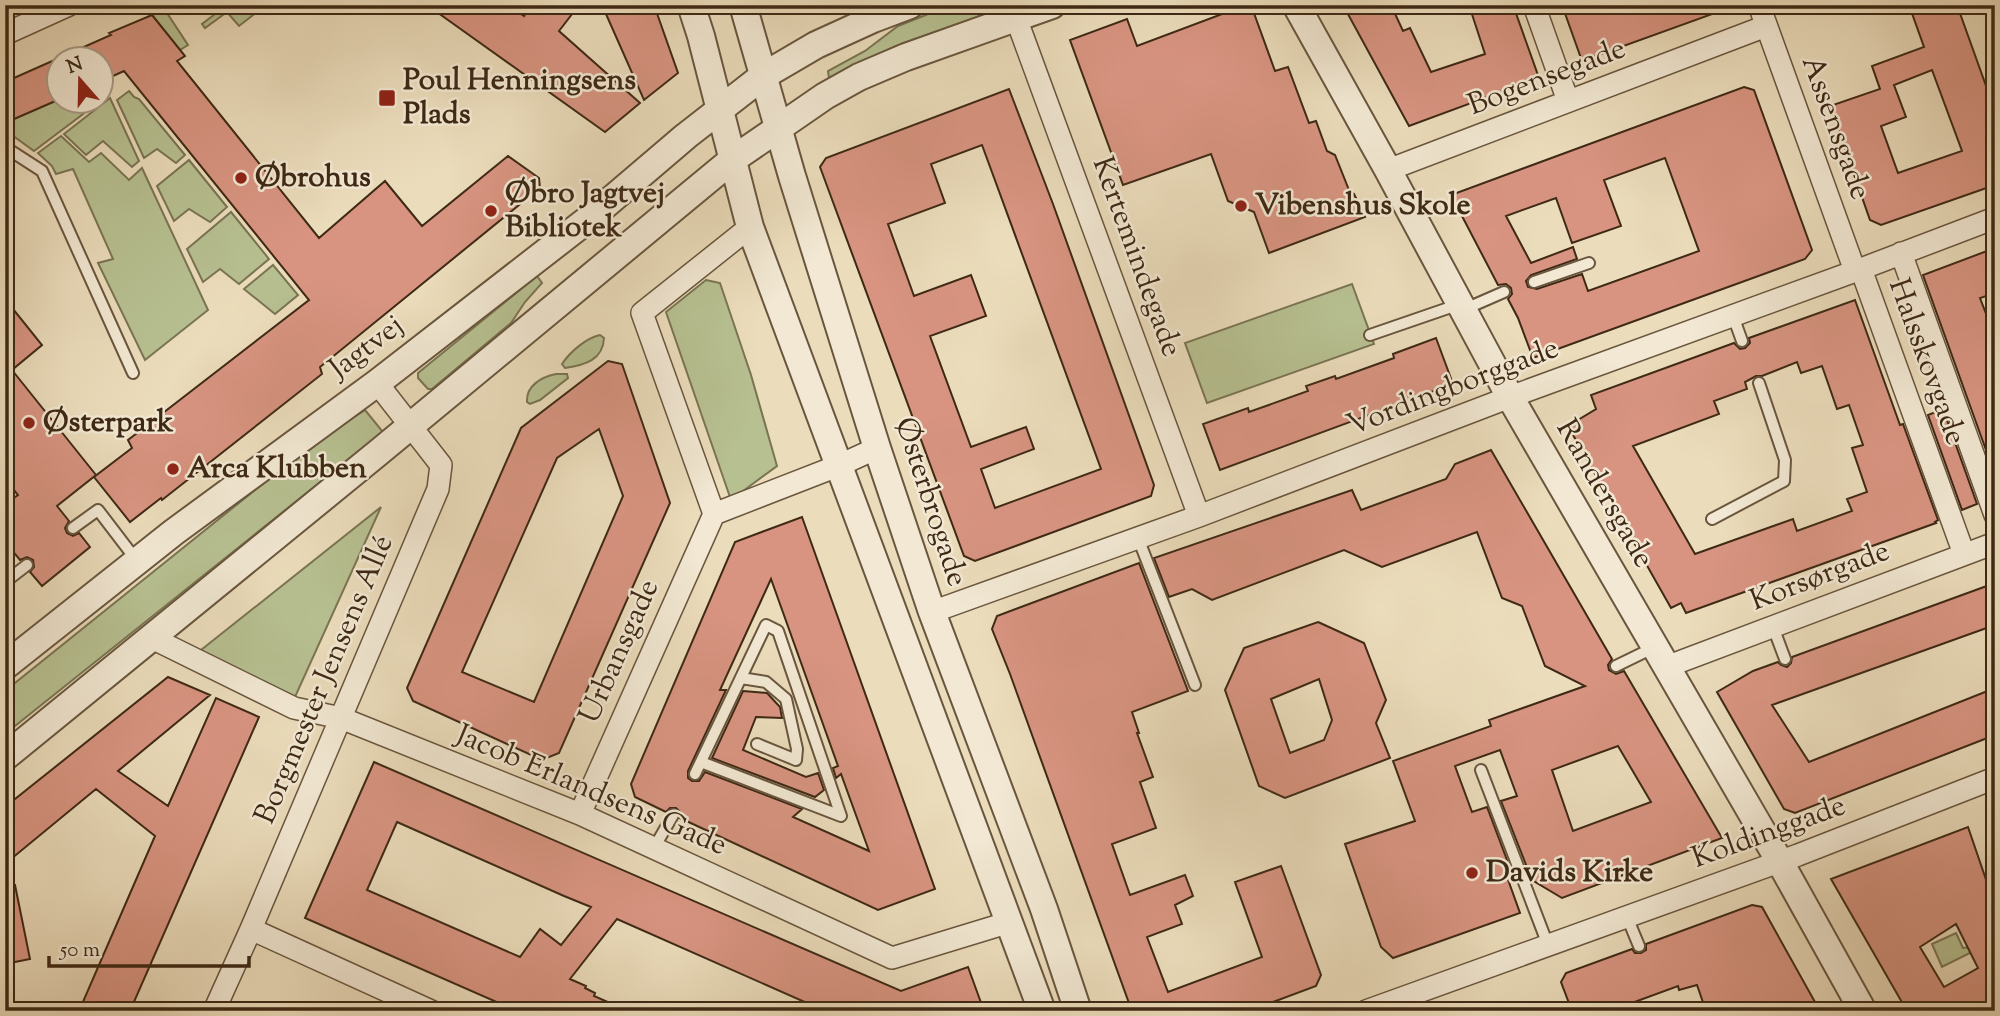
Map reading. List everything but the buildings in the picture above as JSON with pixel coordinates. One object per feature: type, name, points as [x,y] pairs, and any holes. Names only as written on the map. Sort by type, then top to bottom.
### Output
[{"type":"street","points":[[5,34],[69,5]]},
{"type":"street","points":[[691,5],[750,228],[1042,1011]]},
{"type":"street","name":"Østerbrogade","points":[[743,5],[777,127],[877,448],[932,612],[1044,909],[1079,1011]]},
{"type":"street","name":"Jagtvej","points":[[6,665],[174,532],[377,383],[591,217],[763,76],[816,45],[910,5]]},
{"type":"street","points":[[5,757],[732,160],[777,127],[825,96],[906,57],[1052,5]]},
{"type":"street","name":"Randersgade","points":[[1296,5],[1510,397],[1780,862],[1863,1011]]},
{"type":"street","points":[[1534,5],[1568,101]]},
{"type":"street","name":"Assensgade","points":[[1759,5],[1858,270]]},
{"type":"street","name":"Kertemindegade","points":[[1016,18],[1199,516]]},
{"type":"street","name":"Bogensegade","points":[[1388,170],[1766,26]]},
{"type":"street","name":"Vordingborggade","points":[[932,612],[1199,516],[1510,397],[1995,218]]},
{"type":"street","points":[[750,228],[642,313],[714,514],[877,448]]},
{"type":"street","name":"Halsskovgade","points":[[1901,253],[1995,515]]},
{"type":"street","name":"Halsskovgade","points":[[1858,270],[1964,554]]},
{"type":"street","name":"Borgmester Jensens Allé","points":[[214,1011],[438,489],[441,466],[377,383]]},
{"type":"street","name":"Urbansgade","points":[[580,814],[714,514]]},
{"type":"street","name":"Korsørgade","points":[[1660,657],[1773,627],[1995,543]]},
{"type":"street","points":[[898,624],[932,612]]},
{"type":"street","name":"Jacob Erlandsens Gade","points":[[152,638],[294,708],[341,718],[580,814],[892,958],[1010,922]]},
{"type":"street","name":"Koldinggade","points":[[1366,1011],[1780,862],[1995,778]]},
{"type":"street","points":[[1010,922],[1044,909]]},
{"type":"street","points":[[251,929],[431,1011]]},
{"type":"lane","points":[[5,144],[11,152],[42,171],[133,373]]},
{"type":"lane","points":[[1534,282],[1589,263]]},
{"type":"lane","points":[[1370,335],[1504,292]]},
{"type":"lane","points":[[1733,316],[1742,341]]},
{"type":"lane","points":[[1712,519],[1784,481],[1785,460],[1759,383]]},
{"type":"lane","points":[[73,528],[98,510],[137,561]]},
{"type":"lane","points":[[1138,538],[1195,685]]},
{"type":"lane","points":[[5,582],[27,565]]},
{"type":"lane","points":[[695,774],[766,625],[778,632],[841,816],[701,762]]},
{"type":"lane","points":[[1773,627],[1785,659]]},
{"type":"lane","points":[[1616,666],[1660,657]]},
{"type":"lane","points":[[741,678],[766,682],[786,699],[797,749],[796,760],[757,744]]},
{"type":"lane","points":[[1481,770],[1548,946]]},
{"type":"lane","points":[[654,848],[673,815]]},
{"type":"lane","points":[[1627,917],[1639,946]]},
{"type":"green space","points":[[227,5],[266,5],[239,26],[227,12],[205,28],[202,24]]},
{"type":"green space","points":[[951,5],[1011,5],[896,46],[829,78],[828,71],[865,51],[898,26]]},
{"type":"green space","points":[[165,10],[188,45],[180,50],[152,15]]},
{"type":"green space","points":[[129,91],[139,99],[185,155],[176,163],[157,149],[144,158],[117,100]]},
{"type":"green space","points":[[46,105],[46,116],[80,116],[34,151],[5,130],[5,123]]},
{"type":"green space","points":[[116,111],[139,161],[132,167],[103,141],[86,155],[64,134],[87,116],[116,116]]},
{"type":"green space","points":[[61,136],[89,162],[101,153],[129,180],[142,168],[208,310],[145,360],[98,263],[113,259],[73,169],[56,174],[52,166],[38,153]]},
{"type":"green space","points":[[189,160],[227,207],[210,222],[189,209],[174,221],[157,186]]},
{"type":"green space","points":[[231,212],[269,259],[239,284],[220,269],[203,282],[187,249]]},
{"type":"green space","points":[[273,265],[298,295],[275,314],[244,289]]},
{"type":"green space","points":[[537,276],[542,283],[511,323],[432,389],[428,389],[418,378],[418,373]]},
{"type":"green space","points":[[706,280],[720,283],[751,375],[777,466],[731,500],[666,312]]},
{"type":"green space","points":[[1352,284],[1374,344],[1207,403],[1185,343]]},
{"type":"green space","points":[[600,335],[604,338],[603,345],[592,360],[565,368],[562,364],[574,350]]},
{"type":"green space","points":[[556,374],[567,374],[568,378],[540,400],[530,404],[527,402],[529,391],[536,383]]},
{"type":"green space","points":[[365,410],[383,432],[5,734],[5,691],[311,445]]},
{"type":"green space","points":[[381,507],[295,697],[196,654]]},
{"type":"green space","points":[[1956,933],[1963,948],[1971,947],[1972,952],[1942,967],[1932,944]]},
{"type":"place","name":"Poul Henningsens Plads","points":[[387,98]]},
{"type":"place","name":"Øbrohus","points":[[241,178]]},
{"type":"place","name":"Vibenshus Skole","points":[[1241,206]]},
{"type":"place","name":"Øbro Jagtvej Bibliotek","points":[[491,211]]},
{"type":"place","name":"Østerpark","points":[[29,423]]},
{"type":"place","name":"Arca Klubben","points":[[173,469]]},
{"type":"place","name":"Davids Kirke","points":[[1472,873]]}]
